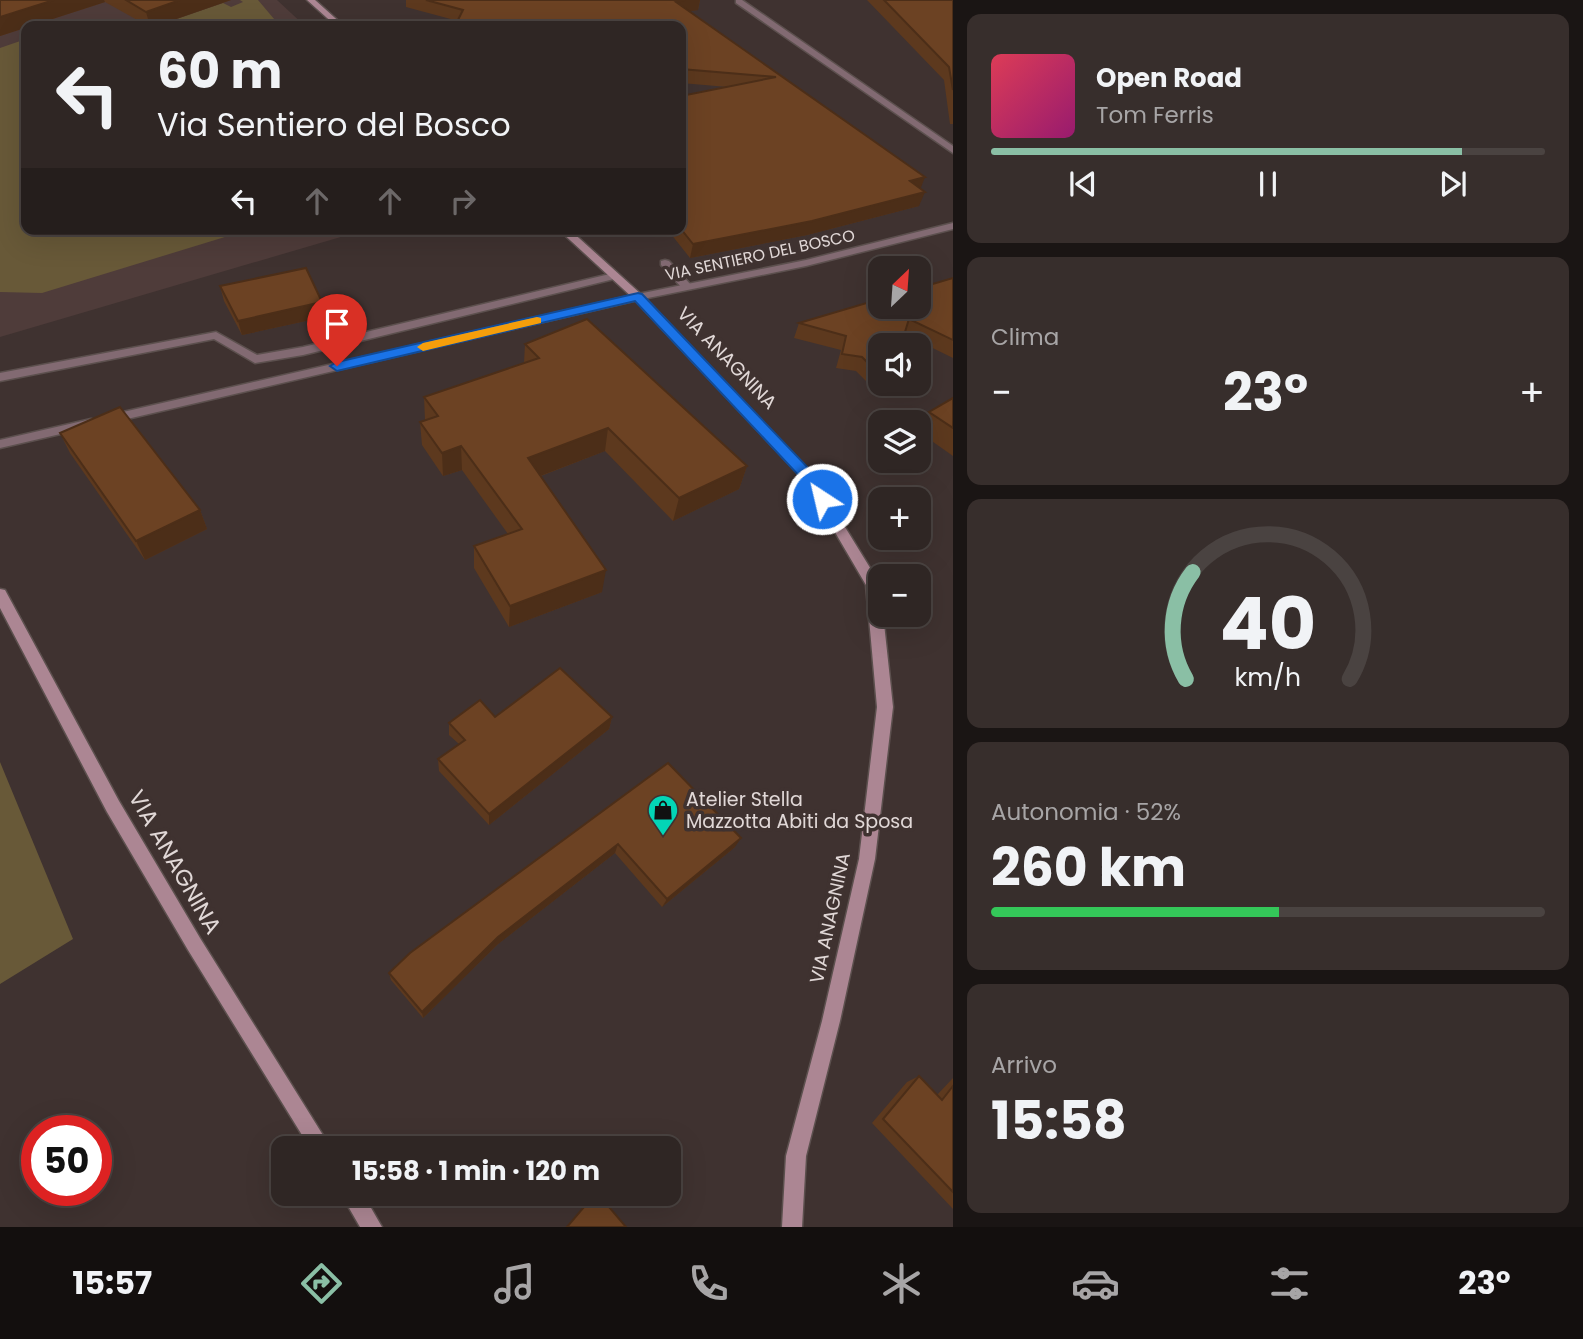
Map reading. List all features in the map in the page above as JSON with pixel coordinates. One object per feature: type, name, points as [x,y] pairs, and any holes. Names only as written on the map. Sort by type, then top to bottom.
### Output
[{"type":"main road","points":[[311,0],[334,21]]},
{"type":"main road","name":"VIA ANAGNINA","points":[[570,235],[638,297],[809,478],[873,584],[885,707],[867,859],[831,1021],[796,1156],[792,1227]]},
{"type":"main road","name":"VIA ANAGNINA","points":[[0,594],[31,656],[173,910],[314,1136]]},
{"type":"main road","points":[[359,1206],[372,1227]]},
{"type":"street","points":[[739,1],[953,150]]},
{"type":"street","points":[[780,32],[794,30]]},
{"type":"street","name":"VIA SENTIERO DEL BOSCO","points":[[0,444],[638,297],[806,263],[953,226]]},
{"type":"street","points":[[665,263],[687,287]]},
{"type":"street","points":[[0,377],[216,335],[255,359],[303,351],[614,276]]},
{"type":"shaded area","points":[[0,0],[277,0],[300,21],[21,21],[21,235],[348,235],[0,337]]},
{"type":"shaded area","points":[[240,0],[258,0],[276,21],[171,21],[223,3],[231,7],[243,2]]},
{"type":"shaded area","points":[[21,41],[21,235],[231,235],[42,293],[0,292],[0,48]]},
{"type":"shaded area","points":[[0,762],[73,939],[0,984]]},
{"type":"building","points":[[0,0],[54,0],[0,17]]},
{"type":"building","points":[[126,0],[180,0],[146,12]]},
{"type":"building","points":[[426,0],[685,0],[676,2],[925,177],[910,181],[925,192],[812,221],[693,244],[686,235],[686,95],[776,77],[686,69],[686,21],[458,21],[463,10]]},
{"type":"building","points":[[884,0],[953,0],[953,90],[949,67]]},
{"type":"building","points":[[306,268],[322,302],[238,321],[220,286]]},
{"type":"building","points":[[953,278],[953,340],[909,319],[931,319],[931,284]]},
{"type":"building","points":[[868,303],[868,319],[909,319],[905,333],[868,333],[868,363],[862,357],[842,354],[846,336],[799,323]]},
{"type":"building","points":[[587,319],[747,466],[679,498],[608,428],[528,458],[606,570],[510,606],[474,546],[522,529],[461,446],[442,453],[420,422],[438,416],[424,397],[539,358],[525,344]]},
{"type":"building","points":[[953,398],[953,428],[931,413]]},
{"type":"building","points":[[120,407],[200,510],[136,541],[60,433]]},
{"type":"building","points":[[560,668],[612,717],[489,814],[438,759],[465,740],[449,723],[480,700],[495,717]]},
{"type":"building","points":[[668,763],[741,838],[667,899],[618,844],[498,937],[422,1012],[389,973],[410,953]]},
{"type":"building","points":[[919,1076],[942,1100],[953,1086],[953,1192],[883,1119]]},
{"type":"building","points":[[585,1206],[608,1206],[626,1227],[567,1227]]},
{"type":"slow traffic","points":[[423,347],[537,320]]},
{"type":"place","name":"Atelier Stella Mazzotta Abiti da Sposa","points":[[663,837]]},
{"type":"route","points":[[337,366],[638,297],[809,478],[822,499]]}]
